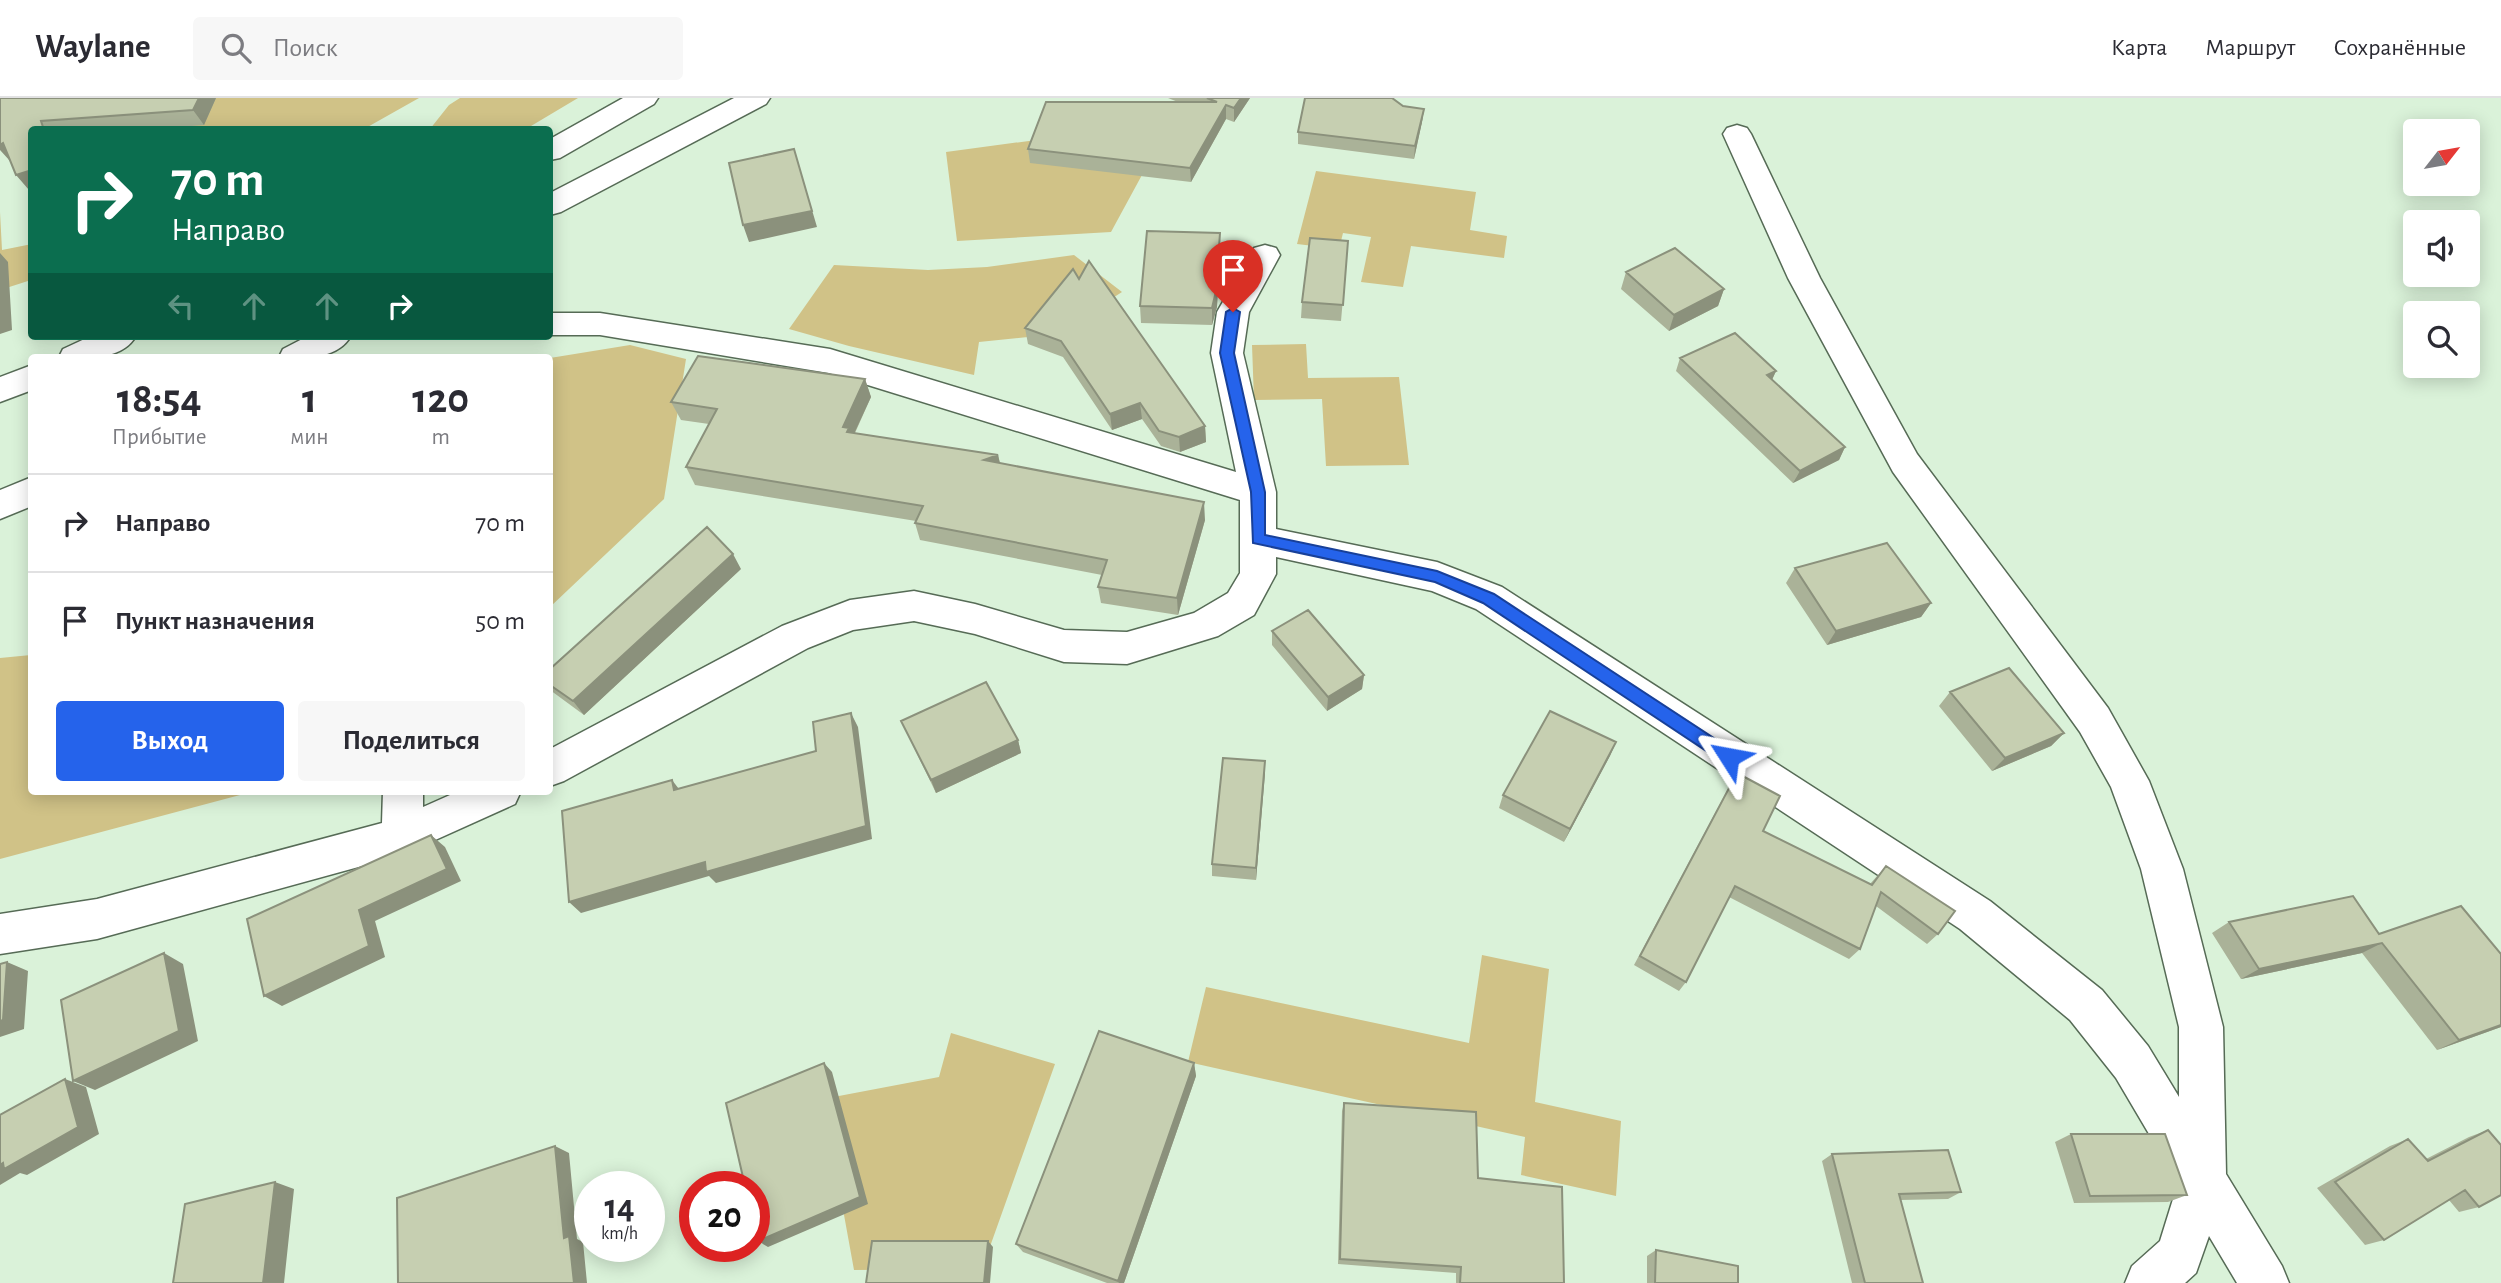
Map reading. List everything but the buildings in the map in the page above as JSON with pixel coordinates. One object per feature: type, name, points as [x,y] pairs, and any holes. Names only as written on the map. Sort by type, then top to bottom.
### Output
[{"type":"lane","points":[[553,149],[644,98]]},
{"type":"lane","points":[[553,203],[756,98]]},
{"type":"lane","points":[[1737,134],[1804,278],[1905,463],[2094,720],[2129,781],[2162,869],[2201,1027],[2203,1179],[2179,1256],[2149,1283]]},
{"type":"lane","points":[[553,767],[795,637],[850,615],[914,606],[975,619],[1064,646],[1126,648],[1205,625],[1241,604],[1258,575],[1258,492],[1227,353],[1233,312],[1265,255]]},
{"type":"lane","points":[[553,324],[600,324],[830,361],[1258,492]]},
{"type":"lane","points":[[81,354],[111,340]]},
{"type":"lane","points":[[301,354],[327,340]]},
{"type":"lane","points":[[0,390],[28,379]]},
{"type":"lane","points":[[0,505],[28,492]]},
{"type":"lane","points":[[1258,539],[1437,577],[1489,598],[1975,915],[2086,1005],[2132,1062],[2265,1283]]},
{"type":"lane","points":[[402,836],[403,795]]},
{"type":"lane","points":[[0,934],[97,919],[402,836],[492,795]]},
{"type":"shaded area","points":[[208,98],[419,98],[369,126],[154,126]]},
{"type":"shaded area","points":[[460,98],[578,98],[531,126],[432,126],[449,105]]},
{"type":"shaded area","points":[[1073,135],[1155,151],[1111,232],[957,241],[946,152]]},
{"type":"shaded area","points":[[1316,171],[1476,192],[1470,230],[1507,236],[1504,258],[1411,246],[1403,287],[1361,282],[1371,237],[1343,233],[1339,249],[1297,244]]},
{"type":"shaded area","points":[[0,212],[2,250],[28,245],[28,281],[0,290]]},
{"type":"shaded area","points":[[1074,255],[1122,292],[1057,334],[979,342],[974,375],[789,329],[834,265],[928,270],[987,267]]},
{"type":"shaded area","points":[[1306,344],[1308,378],[1399,377],[1409,465],[1326,466],[1322,399],[1254,400],[1252,345]]},
{"type":"shaded area","points":[[630,345],[686,359],[664,499],[553,604],[553,358]]},
{"type":"shaded area","points":[[28,655],[28,795],[240,795],[0,859],[0,658]]},
{"type":"shaded area","points":[[1482,955],[1549,969],[1535,1102],[1621,1121],[1616,1196],[1521,1175],[1525,1137],[1188,1062],[1206,987],[1469,1043]]},
{"type":"shaded area","points":[[951,1033],[1055,1064],[982,1269],[854,1270],[823,1099],[939,1077]]},
{"type":"route","points":[[1233,312],[1227,353],[1258,492],[1258,539],[1325,551],[1384,567],[1437,577],[1489,598],[1729,757]]}]
